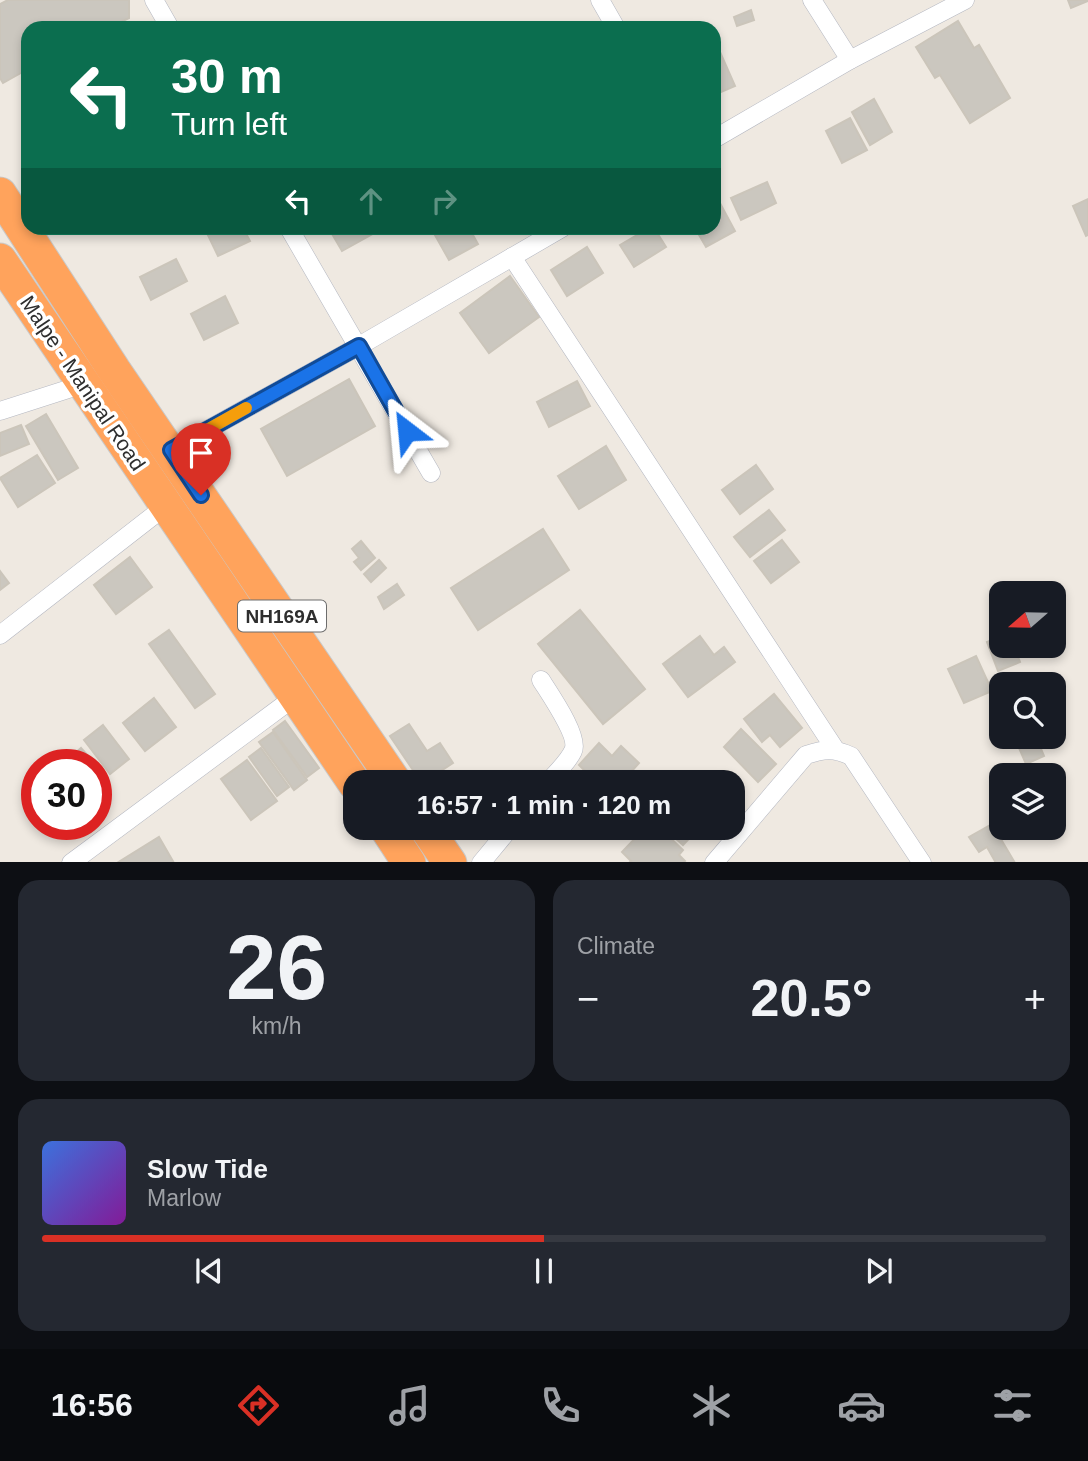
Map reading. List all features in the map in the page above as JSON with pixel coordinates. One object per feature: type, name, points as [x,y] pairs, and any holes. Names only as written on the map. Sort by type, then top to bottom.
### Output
[{"type":"highway","name":"NH169A","points":[[0,194],[21,226]]},
{"type":"highway","name":"NH169A","points":[[27,235],[114,370],[387,770]]},
{"type":"highway","name":"Malpe - Manipal Road","points":[[0,260],[346,770]]},
{"type":"highway","points":[[39,317],[68,299]]},
{"type":"highway","points":[[394,840],[408,862]]},
{"type":"highway","points":[[434,840],[449,862]]},
{"type":"street","points":[[154,0],[166,21]]},
{"type":"street","points":[[600,0],[611,21]]},
{"type":"street","points":[[813,0],[850,60]]},
{"type":"street","points":[[721,135],[850,60],[965,0]]},
{"type":"street","points":[[293,235],[431,473]]},
{"type":"street","points":[[171,450],[359,346],[550,235]]},
{"type":"street","points":[[512,257],[835,749]]},
{"type":"street","points":[[0,411],[84,384]]},
{"type":"street","points":[[0,635],[167,505]]},
{"type":"street","points":[[541,680],[571,732],[575,746],[558,770]]},
{"type":"street","points":[[72,862],[296,696]]},
{"type":"street","points":[[715,862],[806,755],[823,749],[835,749],[851,756],[921,862]]},
{"type":"street","points":[[482,862],[500,840]]},
{"type":"building","points":[[8,0],[129,0],[129,18],[123,21],[21,21],[21,73],[3,83],[0,78],[0,4]]},
{"type":"building","points":[[1068,0],[1088,0],[1088,1],[1071,8]]},
{"type":"building","points":[[751,10],[754,20],[737,26],[734,17]]},
{"type":"building","points":[[958,21],[974,48],[979,45],[1010,98],[970,123],[940,75],[935,78],[916,47]]},
{"type":"building","points":[[721,54],[735,86],[721,92]]},
{"type":"building","points":[[874,99],[892,132],[870,145],[852,112]]},
{"type":"building","points":[[850,118],[867,150],[842,163],[826,131]]},
{"type":"building","points":[[767,182],[776,203],[741,220],[731,198]]},
{"type":"building","points":[[1088,199],[1088,235],[1086,236],[1073,206]]},
{"type":"building","points":[[721,205],[735,231],[706,247],[699,235],[721,235]]},
{"type":"building","points":[[208,235],[247,235],[250,241],[218,256]]},
{"type":"building","points":[[333,235],[371,235],[342,251]]},
{"type":"building","points":[[435,235],[473,235],[478,244],[449,260]]},
{"type":"building","points":[[637,235],[658,235],[666,247],[634,267],[620,245]]},
{"type":"building","points":[[587,247],[603,273],[567,296],[551,270]]},
{"type":"building","points":[[176,259],[187,281],[151,300],[140,277]]},
{"type":"building","points":[[510,276],[539,317],[489,353],[460,313]]},
{"type":"building","points":[[225,296],[238,323],[204,340],[191,314]]},
{"type":"building","points":[[349,379],[375,426],[287,476],[261,429]]},
{"type":"building","points":[[577,381],[590,406],[549,427],[537,402]]},
{"type":"building","points":[[46,414],[78,468],[58,480],[26,426]]},
{"type":"building","points":[[21,425],[29,444],[0,456],[0,433]]},
{"type":"building","points":[[606,446],[626,480],[579,509],[558,476]]},
{"type":"building","points":[[37,455],[55,483],[18,507],[0,478]]},
{"type":"building","points":[[756,465],[773,489],[740,514],[722,490]]},
{"type":"building","points":[[769,510],[785,530],[750,557],[734,537]]},
{"type":"building","points":[[543,529],[569,570],[478,630],[451,588]]},
{"type":"building","points":[[782,540],[799,562],[771,583],[754,561]]},
{"type":"building","points":[[361,541],[375,558],[361,570],[354,562],[359,558],[352,549]]},
{"type":"building","points":[[130,557],[152,587],[116,614],[94,585]]},
{"type":"building","points":[[379,560],[386,568],[371,582],[364,574]]},
{"type":"building","points":[[0,571],[9,583],[0,590]]},
{"type":"building","points":[[397,584],[404,595],[384,609],[378,597]]},
{"type":"building","points":[[580,610],[645,689],[603,724],[538,644]]},
{"type":"building","points":[[169,630],[215,694],[195,708],[149,644]]},
{"type":"building","points":[[700,636],[714,655],[724,647],[735,662],[688,697],[663,664]]},
{"type":"building","points":[[976,656],[989,684],[989,692],[964,703],[948,669]]},
{"type":"building","points":[[993,658],[1018,658],[1020,662],[998,671]]},
{"type":"building","points":[[774,694],[802,728],[780,747],[770,735],[762,742],[744,719]]},
{"type":"building","points":[[154,698],[176,727],[145,751],[123,723]]},
{"type":"building","points":[[285,721],[319,768],[307,777],[273,730]]},
{"type":"building","points":[[409,724],[427,751],[440,743],[453,763],[442,770],[413,770],[390,736]]},
{"type":"building","points":[[103,725],[129,759],[112,772],[112,749],[91,749],[84,740]]},
{"type":"building","points":[[741,729],[776,764],[758,782],[724,747]]},
{"type":"building","points":[[273,732],[307,780],[294,790],[259,742]]},
{"type":"building","points":[[599,743],[612,756],[621,746],[639,763],[633,770],[584,770],[579,765]]},
{"type":"building","points":[[261,748],[289,787],[277,796],[249,757]]},
{"type":"building","points":[[1019,749],[1041,749],[1044,756],[1026,763]]},
{"type":"building","points":[[247,760],[277,801],[251,820],[221,779]]},
{"type":"building","points":[[989,826],[989,840],[1001,840],[1014,862],[995,862],[987,847],[979,852],[969,837]]},
{"type":"building","points":[[159,837],[173,862],[119,862]]},
{"type":"building","points":[[634,840],[673,840],[683,850],[679,855],[685,861],[630,862],[622,852]]},
{"type":"slow traffic","points":[[182,444],[246,408]]},
{"type":"route","points":[[201,495],[171,450],[359,346],[407,431]]}]
